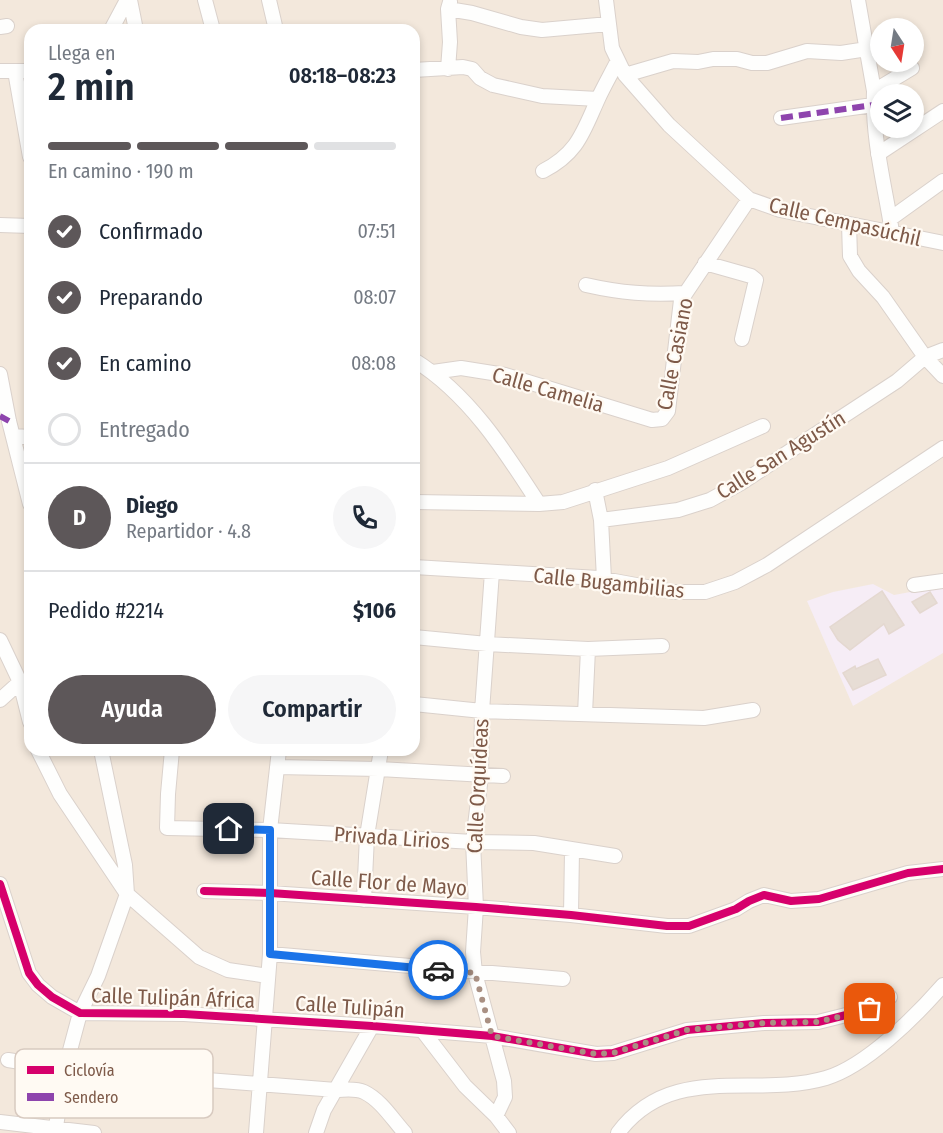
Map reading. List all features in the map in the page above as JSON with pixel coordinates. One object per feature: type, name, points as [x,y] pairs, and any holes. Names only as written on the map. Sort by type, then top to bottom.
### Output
[{"type":"street","points":[[114,24],[128,0]]},
{"type":"street","points":[[128,0],[134,24]]},
{"type":"street","points":[[205,0],[211,24]]},
{"type":"street","points":[[268,0],[274,24]]},
{"type":"street","name":"Calle Cempasúchil","points":[[606,0],[612,48],[625,75],[669,125],[748,199],[780,210],[849,224],[891,226],[943,243]]},
{"type":"street","points":[[858,0],[872,84]]},
{"type":"street","points":[[448,69],[450,4],[521,27],[542,30],[609,24]]},
{"type":"street","points":[[625,75],[673,61],[737,59],[752,63],[766,63],[807,51],[841,53],[867,49]]},
{"type":"street","points":[[543,171],[565,157],[575,146],[588,126],[598,99],[617,62]]},
{"type":"street","points":[[420,70],[463,67],[472,69],[480,78],[493,85],[542,96],[598,99]]},
{"type":"street","points":[[15,70],[24,122]]},
{"type":"street","points":[[0,71],[24,71]]},
{"type":"street","points":[[892,84],[907,72]]},
{"type":"street","points":[[781,118],[870,99]]},
{"type":"street","points":[[878,154],[943,111]]},
{"type":"street","points":[[877,138],[891,226]]},
{"type":"street","points":[[891,226],[943,181]]},
{"type":"street","name":"Calle Casiano","points":[[662,419],[668,411],[681,300],[748,199]]},
{"type":"street","points":[[849,224],[850,256],[859,272],[883,297],[925,357],[943,376]]},
{"type":"street","points":[[0,225],[24,226]]},
{"type":"street","points":[[705,263],[752,276],[756,280],[742,339]]},
{"type":"street","points":[[586,285],[645,295],[685,293]]},
{"type":"street","name":"Calle San Agustín","points":[[602,520],[678,510],[710,500],[741,483],[897,381],[925,357],[943,350]]},
{"type":"street","name":"Calle Camelia","points":[[420,364],[451,388],[499,443],[539,504]]},
{"type":"street","name":"Calle Camelia","points":[[433,372],[461,368],[505,375],[652,420],[662,419]]},
{"type":"street","points":[[0,374],[24,480]]},
{"type":"street","points":[[420,502],[539,504],[562,502],[668,468],[763,426]]},
{"type":"street","points":[[13,436],[24,437]]},
{"type":"street","name":"Calle Bugambilias","points":[[420,567],[604,579],[674,592],[705,592],[735,582],[767,565],[943,448]]},
{"type":"street","points":[[595,490],[602,520],[604,579]]},
{"type":"street","name":"Calle Orquídeas","points":[[492,572],[482,711],[481,776],[473,843],[476,908],[475,973],[504,1081],[505,1097],[496,1116]]},
{"type":"street","points":[[914,585],[943,581]]},
{"type":"street","points":[[420,638],[487,644],[588,649],[662,646]]},
{"type":"street","points":[[0,640],[11,660],[24,698]]},
{"type":"street","points":[[585,714],[588,649]]},
{"type":"street","points":[[0,700],[20,682]]},
{"type":"street","points":[[420,705],[482,711],[704,718],[753,710]]},
{"type":"street","points":[[41,756],[60,795],[127,894],[199,957],[228,970],[268,976]]},
{"type":"street","points":[[70,1049],[80,1013],[98,976],[127,894],[125,865],[102,756]]},
{"type":"street","name":"Privada Lirios","points":[[171,756],[167,828],[270,830],[473,843],[534,843],[615,856]]},
{"type":"street","points":[[256,1133],[270,954],[270,830],[278,756]]},
{"type":"street","points":[[364,900],[367,836],[380,756]]},
{"type":"street","points":[[277,767],[379,769],[503,777]]},
{"type":"street","points":[[571,915],[572,850]]},
{"type":"street","name":"Calle Flor de Mayo","points":[[204,891],[270,893],[689,926],[736,909],[764,895],[791,901],[819,899],[908,873],[943,869]]},
{"type":"street","points":[[0,884],[4,913],[29,973],[38,985],[52,997],[80,1013]]},
{"type":"street","points":[[270,954],[563,979]]},
{"type":"street","points":[[618,1133],[640,1110],[664,1095],[688,1088],[791,1083],[826,1078],[851,1067],[874,1051],[917,1014],[943,985]]},
{"type":"street","name":"Calle Tulipán","points":[[265,1019],[492,1036],[596,1054],[613,1053],[687,1030],[764,1023],[818,1022],[870,1009],[890,997]]},
{"type":"street","name":"Calle Tulipán África","points":[[80,1013],[184,1014],[265,1019]]},
{"type":"street","points":[[316,1133],[324,1110],[372,1026]]},
{"type":"street","points":[[422,1030],[465,1086],[496,1116],[509,1133]]},
{"type":"street","points":[[8,1060],[15,1061]]},
{"type":"street","points":[[213,1080],[364,1092],[377,1102],[405,1133]]},
{"type":"street","points":[[0,1122],[94,1133]]},
{"type":"shaded area","points":[[0,0],[943,0],[943,1133],[0,1133]]},
{"type":"shaded area","points":[[873,584],[894,595],[943,586],[943,653],[853,706],[807,601],[833,592]]},
{"type":"building","points":[[882,591],[904,625],[889,634],[884,624],[850,650],[838,640],[830,627]]},
{"type":"building","points":[[930,592],[937,603],[920,613],[912,602]]},
{"type":"building","points":[[878,659],[886,675],[853,690],[843,673],[855,666],[856,669]]},
{"type":"marked path","points":[[781,118],[870,105]]},
{"type":"marked path","points":[[0,416],[9,421]]},
{"type":"cycle path","points":[[204,891],[270,893],[476,907],[667,926],[689,926],[736,909],[764,895],[791,901],[819,899],[908,873],[943,869]]},
{"type":"cycle path","points":[[0,884],[29,973],[38,985],[52,997],[80,1013],[184,1014],[372,1026],[492,1036],[596,1054],[613,1053],[687,1030],[764,1023],[818,1022],[870,1009],[890,997]]},
{"type":"way so far","points":[[438,970],[475,973],[492,1036],[596,1054],[613,1053],[687,1030],[764,1023],[818,1022],[870,1009]]},
{"type":"route","points":[[229,829],[270,830],[270,954],[438,970]]}]
